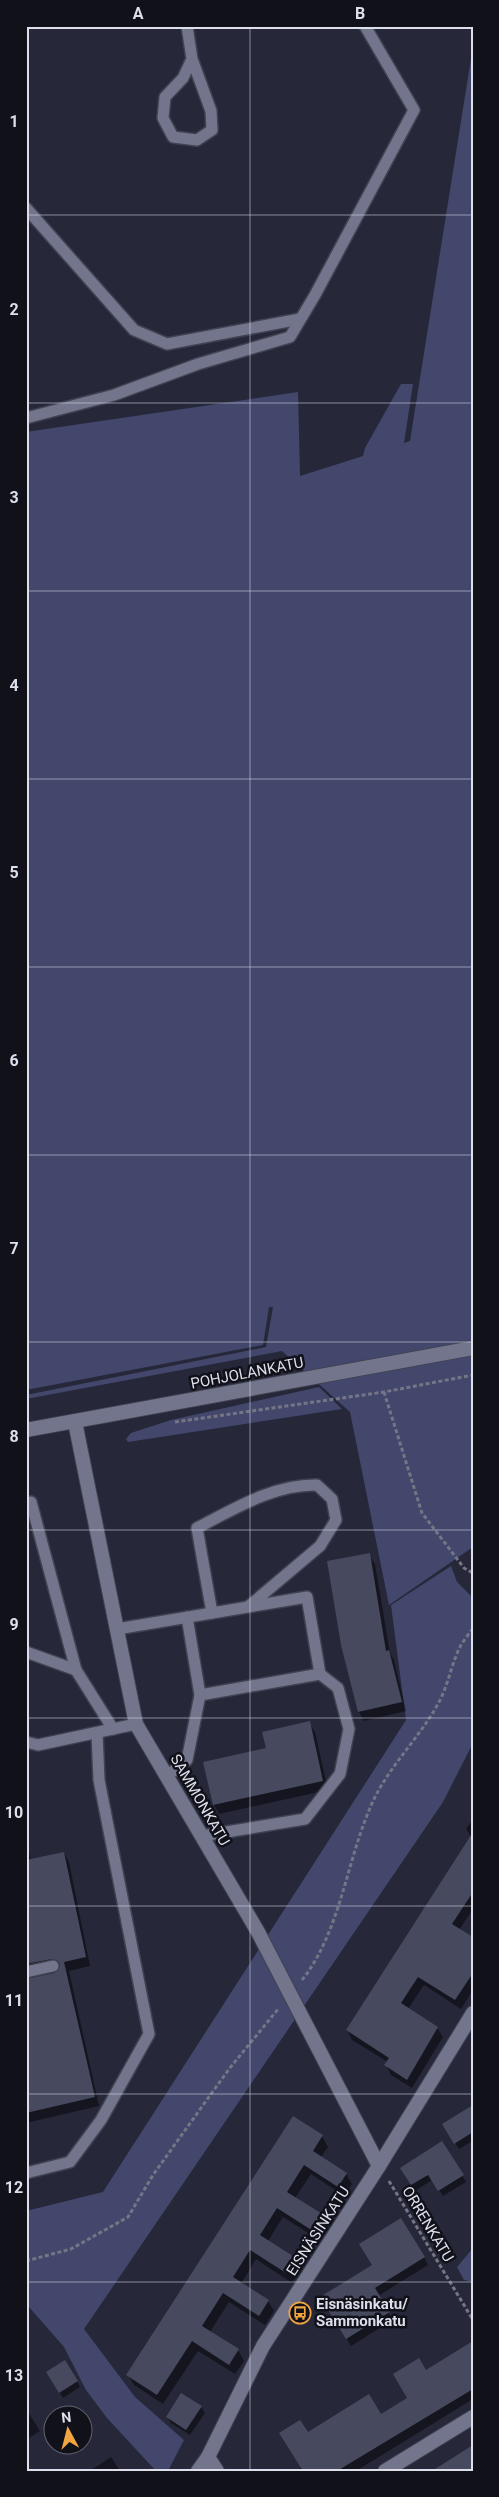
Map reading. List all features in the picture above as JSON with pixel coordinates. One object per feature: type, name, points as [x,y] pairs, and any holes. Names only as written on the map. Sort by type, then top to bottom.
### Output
[{"type":"street","name":"POHJOLANKATU","points":[[26,1430],[473,1348]]},
{"type":"street","name":"SAMMONKATU","points":[[75,1422],[136,1724],[258,1932],[379,2166]]},
{"type":"street","name":"EISNÄSINKATU","points":[[198,2471],[208,2457],[263,2346],[379,2166],[473,2013]]},
{"type":"street","points":[[386,2471],[473,2417]]},
{"type":"street","points":[[208,2457],[217,2471]]},
{"type":"lane","points":[[187,26],[192,59],[211,111],[212,130],[197,140],[172,137],[163,118],[165,97],[183,78],[192,59]]},
{"type":"lane","points":[[26,418],[114,395],[198,364],[290,337],[414,110],[365,26]]},
{"type":"lane","points":[[26,208],[134,330],[167,344],[300,319]]},
{"type":"lane","points":[[212,1613],[197,1528],[234,1509],[280,1490],[301,1485],[317,1485],[332,1498],[336,1520],[320,1546],[247,1607]]},
{"type":"lane","points":[[26,1504],[31,1502],[76,1670],[113,1729]]},
{"type":"lane","points":[[117,1629],[307,1597],[320,1674],[338,1688],[349,1728],[340,1774],[305,1819],[202,1836]]},
{"type":"lane","points":[[167,1776],[187,1760],[200,1695],[186,1617]]},
{"type":"lane","points":[[26,1652],[76,1670]]},
{"type":"lane","points":[[200,1695],[320,1674]]},
{"type":"lane","points":[[26,1742],[38,1745],[136,1724]]},
{"type":"lane","points":[[26,2173],[70,2162],[101,2120],[149,2034],[100,1780],[97,1732]]},
{"type":"lane","points":[[26,1972],[53,1966]]},
{"type":"path","points":[[168,1423],[384,1392],[473,1375]]},
{"type":"path","points":[[384,1392],[422,1512],[464,1568],[473,1573]]},
{"type":"path","name":"ORRENKATU","points":[[379,2166],[473,2320]]},
{"type":"shaded area","points":[[473,46],[473,1547],[389,1605],[350,1412],[282,1351],[26,1399],[26,1395],[266,1347],[273,1307],[269,1307],[263,1345],[26,1390],[26,432],[298,392],[300,476],[363,456],[365,448],[401,384],[413,384],[404,443],[410,441]]},
{"type":"shaded area","points":[[319,1387],[342,1409],[128,1442],[126,1439],[131,1433],[171,1420]]},
{"type":"shaded area","points":[[451,1566],[457,1582],[473,1598],[473,1743],[443,1802],[84,2329],[135,2397],[184,2440],[168,2471],[156,2471],[107,2418],[86,2390],[64,2347],[29,2307],[26,2307],[26,2211],[103,2192],[406,1720],[391,1605]]},
{"type":"shaded area","points":[[473,2248],[473,2282],[464,2280],[457,2267]]},
{"type":"building","points":[[370,1553],[386,1651],[389,1650],[402,1702],[358,1712],[341,1645],[327,1561]]},
{"type":"building","points":[[310,1721],[323,1781],[213,1805],[203,1762],[266,1748],[262,1732]]},
{"type":"building","points":[[473,1832],[473,1892],[452,1924],[473,1937],[473,1973],[455,2000],[418,1977],[401,2003],[438,2027],[407,2080],[384,2065],[389,2058],[346,2030]]},
{"type":"building","points":[[64,1852],[86,1957],[64,1962],[95,2097],[26,2113],[26,1979],[55,1973],[60,1965],[58,1961],[52,1959],[26,1964],[26,1860]]},
{"type":"building","points":[[473,2105],[473,2132],[454,2144],[442,2124]]},
{"type":"building","points":[[293,2116],[323,2135],[313,2151],[347,2173],[338,2187],[304,2165],[287,2192],[324,2215],[313,2231],[277,2208],[260,2235],[296,2258],[286,2273],[250,2250],[233,2277],[269,2300],[259,2316],[223,2293],[202,2326],[239,2349],[229,2365],[192,2341],[157,2395],[126,2375]]},
{"type":"building","points":[[442,2141],[464,2175],[438,2191],[428,2175],[411,2185],[400,2168]]},
{"type":"building","points":[[401,2218],[425,2257],[375,2288],[390,2312],[346,2339],[320,2297],[372,2265],[359,2244]]},
{"type":"building","points":[[473,2341],[473,2389],[337,2471],[303,2471],[279,2433],[300,2420],[308,2432],[369,2394],[381,2414],[407,2398],[393,2374],[419,2358],[426,2370]]},
{"type":"building","points":[[65,2360],[78,2381],[59,2393],[46,2372]]},
{"type":"building","points":[[181,2393],[202,2406],[186,2430],[166,2417]]},
{"type":"building","points":[[473,2445],[473,2471],[432,2471]]},
{"type":"place","name":"Eisnäsinkatu/ Sammonkatu","points":[[300,2313]]}]
